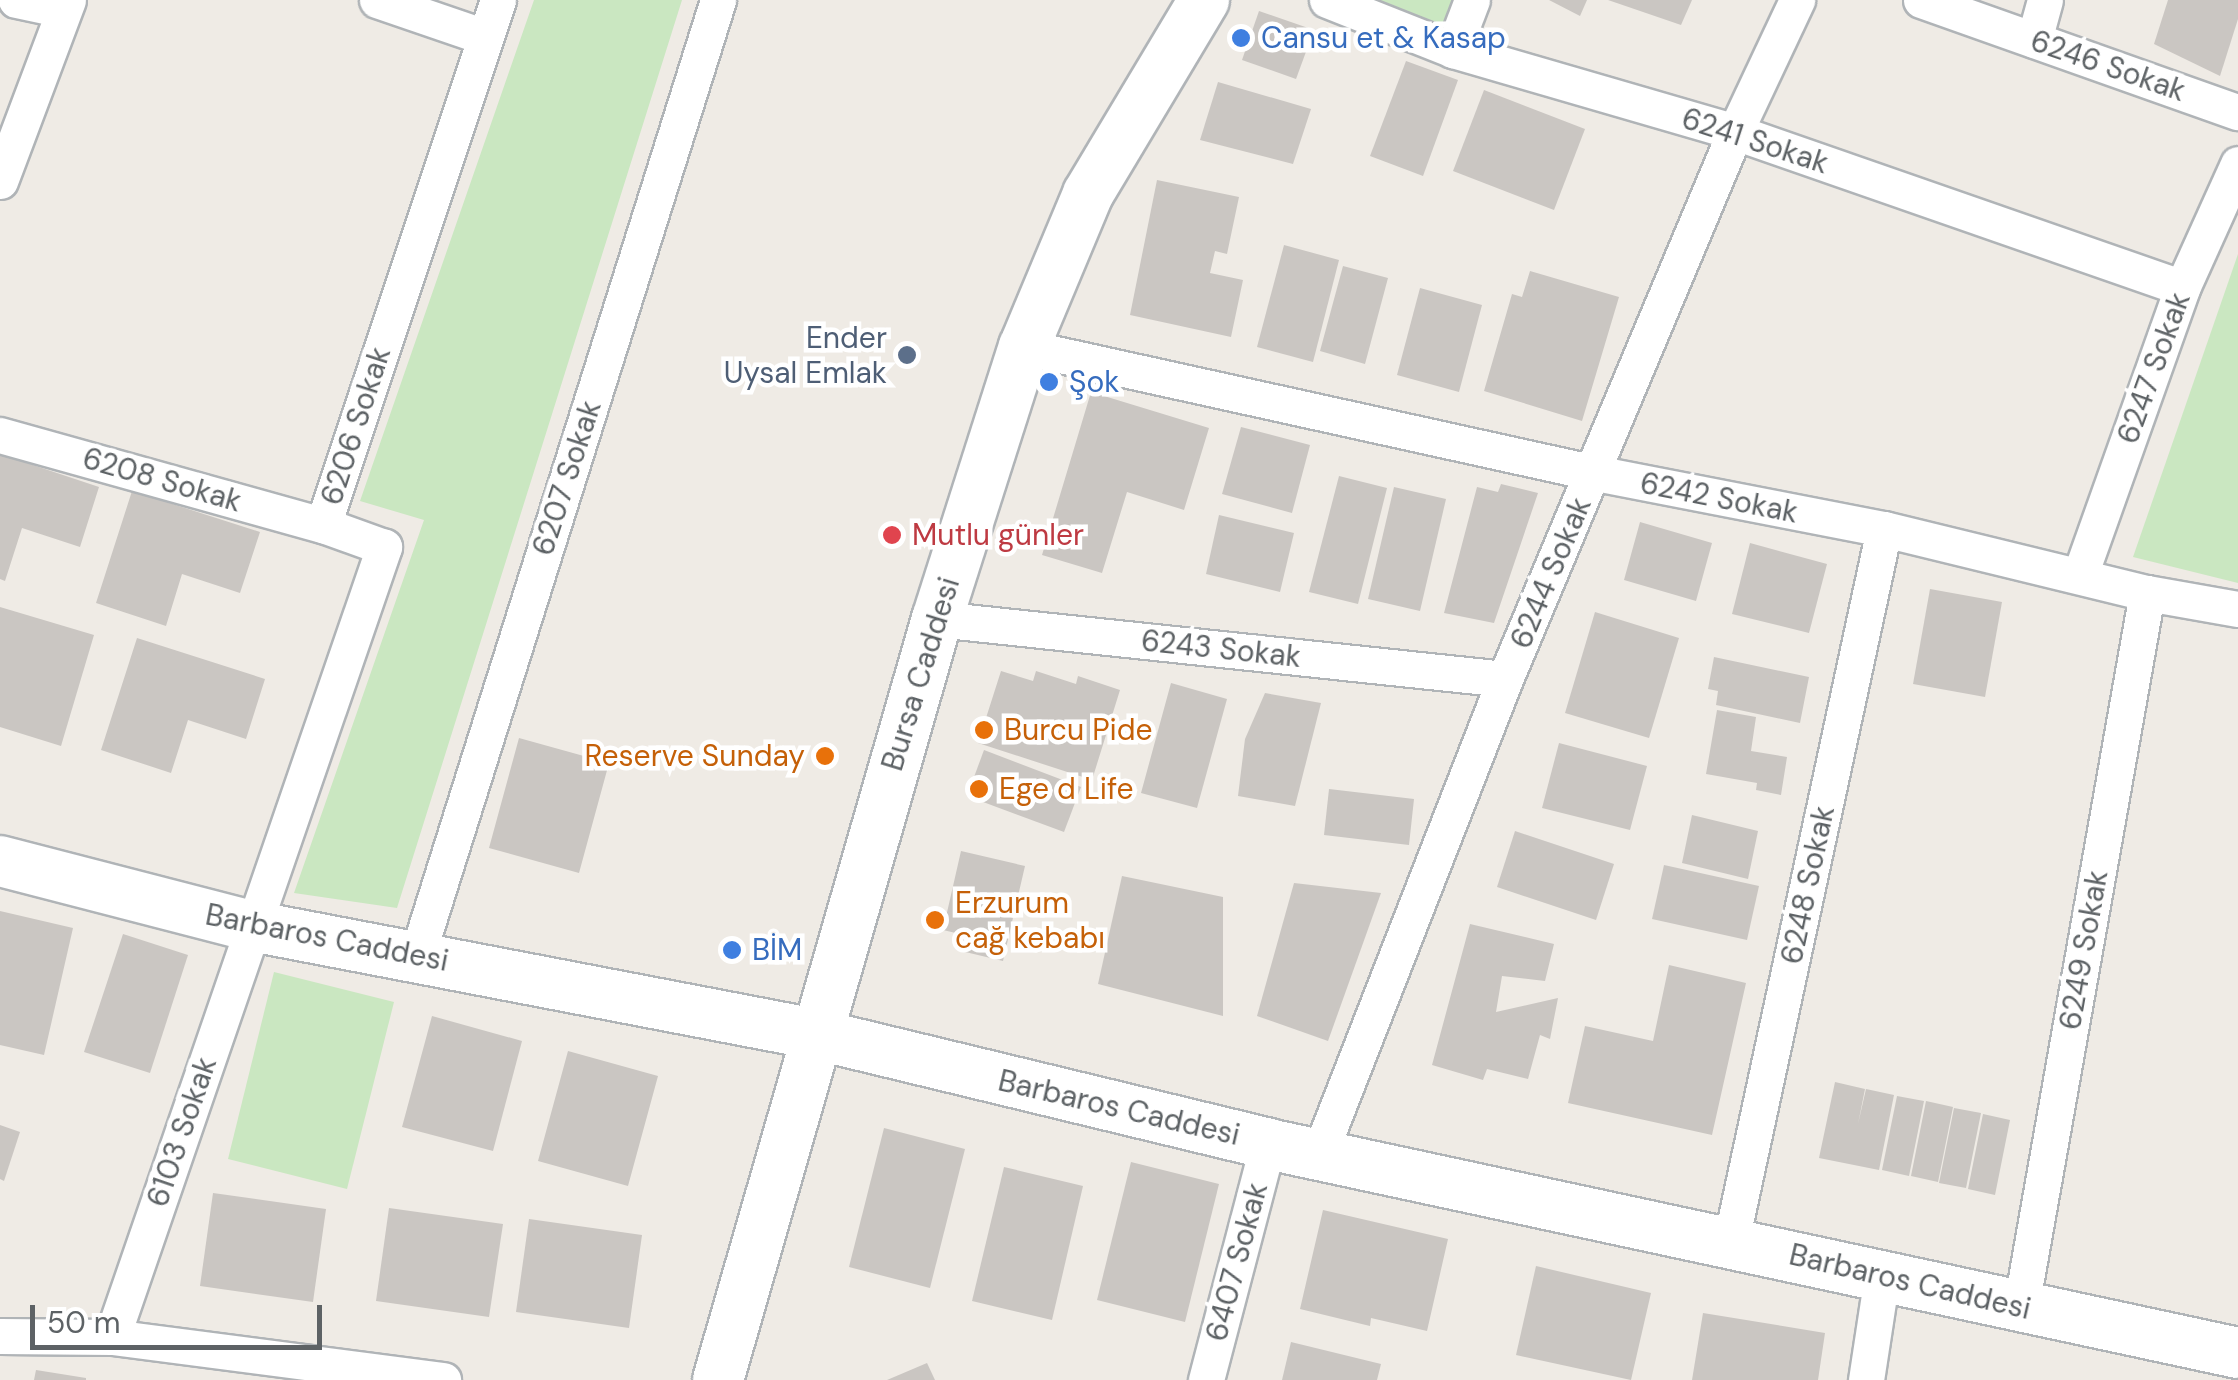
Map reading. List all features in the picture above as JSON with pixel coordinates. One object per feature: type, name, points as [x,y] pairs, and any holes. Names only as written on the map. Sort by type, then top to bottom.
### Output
[{"type":"street","points":[[0,181],[65,5],[16,0]]},
{"type":"street","points":[[377,0],[484,37]]},
{"type":"street","name":"6206 Sokak","points":[[252,926],[384,547],[323,525],[498,0]]},
{"type":"street","name":"6207 Sokak","points":[[417,956],[718,0]]},
{"type":"street","name":"Bursa Caddesi","points":[[718,1380],[937,619],[1024,347],[1088,194],[1204,0]]},
{"type":"street","name":"6241 Sokak","points":[[1327,0],[1453,50],[1736,132],[2182,288]]},
{"type":"street","points":[[1453,50],[1472,0]]},
{"type":"street","name":"6244 Sokak","points":[[1320,1152],[1505,679],[1736,132],[1798,0]]},
{"type":"street","name":"6246 Sokak","points":[[1921,0],[2238,112]]},
{"type":"street","points":[[2034,40],[2045,0]]},
{"type":"street","name":"6247 Sokak","points":[[2080,576],[2182,288],[2238,164]]},
{"type":"street","name":"6242 Sokak","points":[[1024,347],[1594,474],[1884,530],[2147,593],[2238,609]]},
{"type":"street","name":"6208 Sokak","points":[[0,434],[323,525]]},
{"type":"street","name":"6248 Sokak","points":[[1730,1241],[1884,530]]},
{"type":"street","name":"6249 Sokak","points":[[2021,1307],[2147,593]]},
{"type":"street","name":"6243 Sokak","points":[[937,619],[1505,679]]},
{"type":"street","name":"Barbaros Caddesi","points":[[0,861],[252,926],[815,1034],[1268,1144],[1320,1152],[2238,1353]]},
{"type":"street","name":"6103 Sokak","points":[[112,1338],[252,926]]},
{"type":"street","name":"6407 Sokak","points":[[1206,1380],[1268,1144]]},
{"type":"street","points":[[1866,1380],[1882,1276]]},
{"type":"street","points":[[0,1336],[112,1338],[443,1380]]},
{"type":"green space","points":[[534,0],[682,0],[397,908],[294,893],[424,520],[360,501]]},
{"type":"green space","points":[[1327,0],[1472,0],[1453,50]]},
{"type":"green space","points":[[2238,254],[2238,583],[2133,557]]},
{"type":"green space","points":[[274,972],[394,1002],[347,1189],[228,1159]]},
{"type":"building","points":[[1549,0],[1587,0],[1580,16]]},
{"type":"building","points":[[1608,0],[1692,0],[1681,25]]},
{"type":"building","points":[[2168,0],[2238,0],[2238,19],[2220,76],[2154,44]]},
{"type":"building","points":[[1259,11],[1314,30],[1296,79],[1242,60]]},
{"type":"building","points":[[1406,61],[1458,80],[1423,176],[1370,156]]},
{"type":"building","points":[[1218,82],[1311,109],[1293,164],[1200,140]]},
{"type":"building","points":[[1484,90],[1585,129],[1554,210],[1453,171]]},
{"type":"building","points":[[1157,180],[1239,197],[1227,254],[1215,251],[1210,273],[1243,280],[1231,337],[1130,315]]},
{"type":"building","points":[[1284,245],[1339,260],[1313,362],[1257,347]]},
{"type":"building","points":[[1343,266],[1388,278],[1365,364],[1320,351]]},
{"type":"building","points":[[1530,271],[1619,297],[1582,421],[1484,391],[1512,294],[1522,297]]},
{"type":"building","points":[[1420,288],[1482,305],[1459,392],[1397,375]]},
{"type":"building","points":[[1091,392],[1209,428],[1184,510],[1127,492],[1102,573],[1042,555]]},
{"type":"building","points":[[1241,427],[1310,445],[1292,513],[1222,494]]},
{"type":"building","points":[[0,454],[99,487],[80,547],[22,528],[5,581],[0,579]]},
{"type":"building","points":[[1339,476],[1387,488],[1358,604],[1309,592]]},
{"type":"building","points":[[1501,484],[1538,493],[1494,623],[1444,613],[1477,487],[1498,492]]},
{"type":"building","points":[[1394,487],[1446,499],[1420,611],[1368,599]]},
{"type":"building","points":[[132,491],[260,532],[240,593],[182,574],[166,626],[96,603]]},
{"type":"building","points":[[1219,515],[1294,533],[1280,592],[1206,574]]},
{"type":"building","points":[[1640,522],[1712,543],[1696,601],[1624,580]]},
{"type":"building","points":[[1750,543],[1827,564],[1809,633],[1732,614]]},
{"type":"building","points":[[1930,589],[2002,602],[1985,697],[1913,684]]},
{"type":"building","points":[[0,607],[94,635],[61,746],[0,727]]},
{"type":"building","points":[[1595,612],[1679,638],[1649,738],[1565,713]]},
{"type":"building","points":[[137,638],[265,679],[246,739],[188,720],[171,773],[101,750]]},
{"type":"building","points":[[1714,657],[1809,677],[1800,723],[1716,705],[1718,691],[1708,689]]},
{"type":"building","points":[[1001,671],[1033,681],[1036,671],[1076,684],[1078,676],[1120,690],[1092,780],[978,743]]},
{"type":"building","points":[[1171,683],[1227,699],[1197,808],[1141,793]]},
{"type":"building","points":[[1265,693],[1321,703],[1295,806],[1238,796],[1245,739]]},
{"type":"building","points":[[1717,710],[1756,717],[1751,751],[1787,757],[1781,795],[1756,790],[1757,783],[1706,774]]},
{"type":"building","points":[[519,738],[609,763],[579,873],[489,848]]},
{"type":"building","points":[[1559,743],[1647,766],[1630,830],[1542,808]]},
{"type":"building","points":[[984,750],[1081,787],[1064,832],[967,796]]},
{"type":"building","points":[[1329,789],[1414,799],[1409,845],[1324,835]]},
{"type":"building","points":[[1692,815],[1758,831],[1748,879],[1682,863]]},
{"type":"building","points":[[1515,831],[1614,864],[1596,920],[1497,887]]},
{"type":"building","points":[[961,851],[1025,866],[1003,961],[957,950],[960,934],[943,930]]},
{"type":"building","points":[[1664,865],[1759,886],[1747,940],[1652,919]]},
{"type":"building","points":[[1122,876],[1223,897],[1223,1016],[1098,984]]},
{"type":"building","points":[[1294,883],[1381,893],[1328,1041],[1257,1016]]},
{"type":"building","points":[[0,911],[73,928],[44,1055],[0,1045]]},
{"type":"building","points":[[1470,924],[1554,944],[1545,981],[1502,976],[1496,1012],[1558,998],[1550,1039],[1540,1035],[1528,1079],[1487,1069],[1483,1080],[1432,1065]]},
{"type":"building","points":[[123,934],[188,955],[150,1073],[84,1052]]},
{"type":"building","points":[[1669,965],[1746,983],[1712,1135],[1568,1103],[1585,1026],[1653,1041]]},
{"type":"building","points":[[432,1016],[522,1041],[493,1151],[402,1127]]},
{"type":"building","points":[[568,1051],[658,1076],[628,1186],[538,1161]]},
{"type":"building","points":[[1835,1082],[1865,1089],[1858,1124],[1866,1089],[1894,1095],[1879,1170],[1819,1158]]},
{"type":"building","points":[[1897,1096],[1924,1101],[1909,1176],[1882,1170]]},
{"type":"building","points":[[1926,1101],[1953,1107],[1938,1182],[1911,1176]]},
{"type":"building","points":[[1954,1108],[1981,1113],[1966,1188],[1939,1183]]},
{"type":"building","points":[[1983,1114],[2010,1120],[1995,1195],[1968,1189]]},
{"type":"building","points":[[0,1125],[20,1132],[4,1181],[0,1179]]},
{"type":"building","points":[[884,1128],[965,1149],[930,1288],[849,1267]]},
{"type":"building","points":[[1131,1162],[1219,1184],[1185,1322],[1097,1300]]},
{"type":"building","points":[[1004,1167],[1083,1186],[1052,1320],[972,1301]]},
{"type":"building","points":[[213,1193],[326,1209],[313,1302],[200,1286]]},
{"type":"building","points":[[389,1208],[503,1224],[489,1317],[376,1301]]},
{"type":"building","points":[[1323,1210],[1448,1239],[1427,1331],[1371,1318],[1370,1326],[1300,1309]]},
{"type":"building","points":[[529,1219],[642,1235],[629,1328],[516,1312]]},
{"type":"building","points":[[1536,1266],[1651,1293],[1631,1380],[1516,1355]]},
{"type":"building","points":[[1703,1313],[1825,1333],[1818,1380],[1692,1380]]},
{"type":"building","points":[[1291,1342],[1381,1364],[1377,1380],[1282,1380]]},
{"type":"building","points":[[927,1363],[935,1380],[887,1380]]},
{"type":"building","points":[[36,1370],[86,1378],[86,1380],[34,1380]]},
{"type":"place","name":"Cansu et & Kasap","points":[[1241,38]]},
{"type":"place","name":"Ender Uysal Emlak","points":[[907,355]]},
{"type":"place","name":"Şok","points":[[1049,382]]},
{"type":"place","name":"Mutlu günler","points":[[892,535]]},
{"type":"place","name":"Burcu Pide","points":[[984,730]]},
{"type":"place","name":"Reserve Sunday","points":[[825,756]]},
{"type":"place","name":"Ege d Life","points":[[979,789]]},
{"type":"place","name":"Erzurum cağ kebabı","points":[[935,920]]},
{"type":"place","name":"BİM","points":[[732,950]]}]
